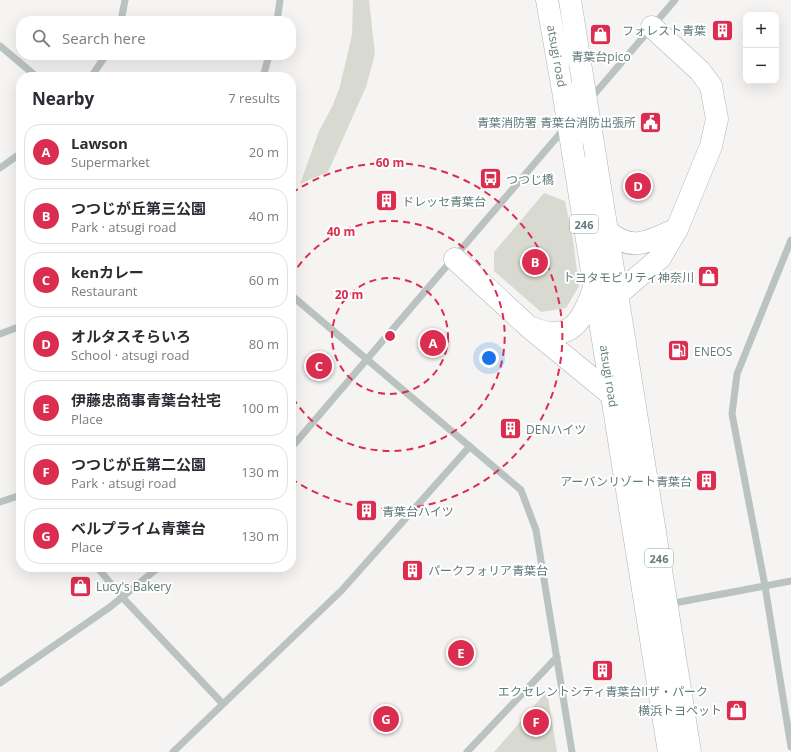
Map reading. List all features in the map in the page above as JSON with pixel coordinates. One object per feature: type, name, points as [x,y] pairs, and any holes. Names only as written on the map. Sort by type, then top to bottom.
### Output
[{"type":"highway","name":"atsugi road","points":[[548,0],[669,752]]},
{"type":"highway","name":"atsugi road","points":[[570,0],[690,752]]},
{"type":"highway","points":[[617,294],[660,258],[676,229],[711,146],[717,119],[711,86],[700,70],[652,27]]},
{"type":"highway","points":[[607,231],[615,238],[625,243],[637,244],[653,240],[676,229]]},
{"type":"highway","points":[[455,258],[529,327],[612,395]]},
{"type":"highway","points":[[529,327],[544,333],[558,332],[574,328],[587,311],[594,288]]},
{"type":"street","points":[[122,16],[125,0]]},
{"type":"street","points":[[278,16],[280,0]]},
{"type":"street","points":[[582,108],[675,0]]},
{"type":"street","points":[[0,46],[16,59]]},
{"type":"street","points":[[17,60],[31,72]]},
{"type":"street","points":[[94,72],[103,60]]},
{"type":"street","points":[[264,72],[268,60]]},
{"type":"street","points":[[296,442],[577,114]]},
{"type":"street","points":[[0,168],[16,157]]},
{"type":"street","points":[[791,240],[737,374],[732,414],[765,586],[791,747]]},
{"type":"street","points":[[296,299],[521,490],[536,530],[572,752]]},
{"type":"street","points":[[0,334],[16,328]]},
{"type":"street","points":[[173,752],[222,703],[342,590],[470,446]]},
{"type":"street","points":[[0,502],[16,497]]},
{"type":"street","points":[[101,572],[122,597],[222,703]]},
{"type":"street","points":[[0,683],[122,597],[153,572]]},
{"type":"street","points":[[666,605],[791,581]]},
{"type":"street","points":[[467,752],[557,657]]},
{"type":"shaded area","points":[[353,0],[369,0],[375,54],[366,87],[328,172],[300,184],[319,131],[333,105],[340,86],[352,35]]},
{"type":"shaded area","points":[[544,193],[565,201],[573,240],[579,286],[566,308],[541,312],[494,271],[494,252]]},
{"type":"shaded area","points":[[547,691],[557,752],[494,752]]},
{"type":"place","name":"フォレスト青葉","points":[[722,30]]},
{"type":"place","name":"青葉台pico","points":[[601,35]]},
{"type":"place","name":"青葉消防署 青葉台消防出張所","points":[[651,122]]},
{"type":"place","name":"つつじ橋","points":[[490,179]]},
{"type":"place","name":"オルタスそらいろ","points":[[638,186]]},
{"type":"place","name":"ドレッセ青葉台","points":[[387,201]]},
{"type":"place","name":"つつじが丘第三公園","points":[[535,262]]},
{"type":"place","name":"トヨタモビリティ神奈川","points":[[709,277]]},
{"type":"place","name":"Lawson","points":[[433,343]]},
{"type":"place","name":"ENEOS","points":[[679,351]]},
{"type":"place","name":"kenカレー","points":[[319,366]]},
{"type":"place","name":"DENハイツ","points":[[510,429]]},
{"type":"place","name":"アーバンリゾート青葉台","points":[[707,481]]},
{"type":"place","name":"青葉台ハイツ","points":[[367,511]]},
{"type":"place","name":"パークフォリア青葉台","points":[[413,570]]},
{"type":"place","name":"Lucy's Bakery","points":[[80,586]]},
{"type":"place","name":"伊藤忠商事青葉台社宅","points":[[461,653]]},
{"type":"place","name":"エクセレントシティ青葉台IIザ・パーク","points":[[603,670]]},
{"type":"place","name":"横浜トヨペット","points":[[737,710]]},
{"type":"place","name":"ベルプライム青葉台","points":[[386,719]]},
{"type":"place","name":"つつじが丘第二公園","points":[[536,722]]}]
